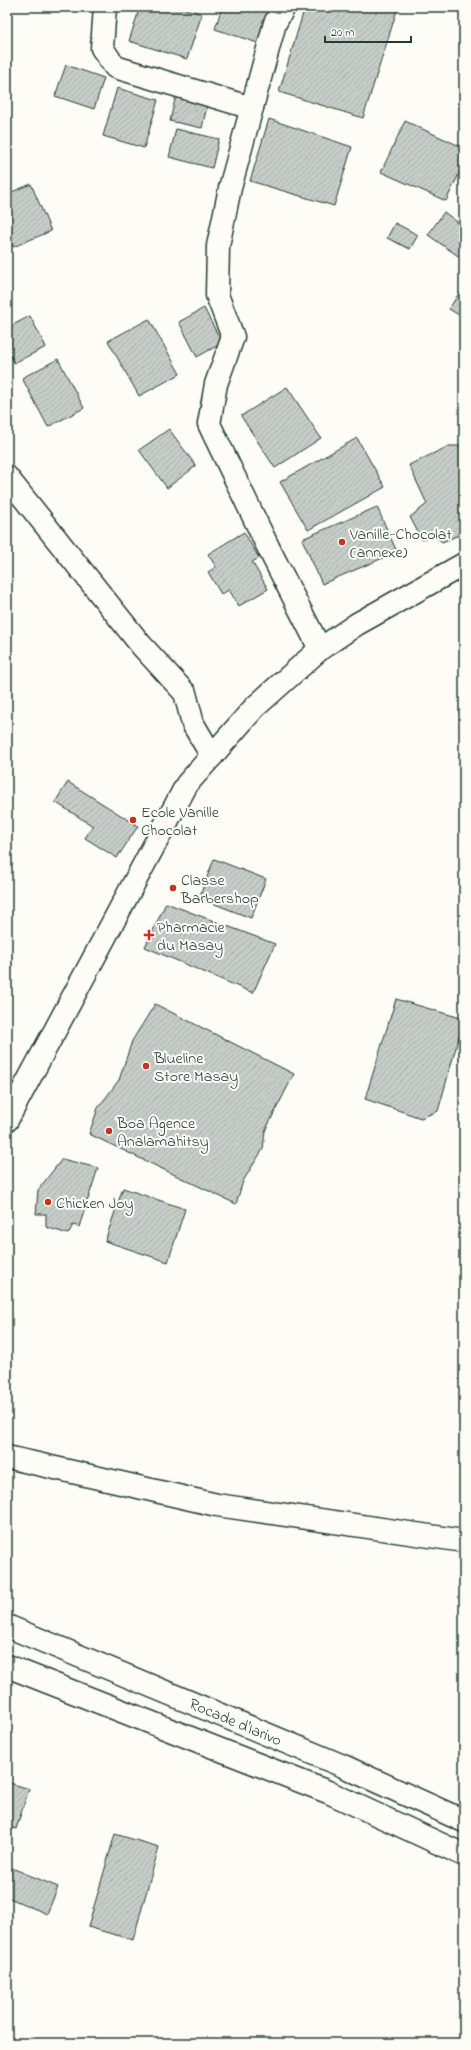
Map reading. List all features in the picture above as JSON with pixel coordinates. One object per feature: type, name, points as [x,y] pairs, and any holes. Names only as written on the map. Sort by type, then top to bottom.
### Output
[{"type":"main road","points":[[105,7],[102,48],[115,67],[252,108]]},
{"type":"main road","points":[[284,7],[275,23],[230,188],[218,246],[218,295],[233,337],[216,384],[209,424],[270,551],[320,649]]},
{"type":"main road","points":[[7,477],[141,645],[185,693],[193,724],[212,756]]},
{"type":"main road","points":[[7,1120],[187,784],[255,707],[320,649],[357,624],[464,564]]},
{"type":"main road","points":[[7,1457],[217,1505],[464,1541]]},
{"type":"main road","name":"Rocade d'Iarivo","points":[[7,1626],[343,1766],[464,1821]]},
{"type":"main road","name":"Rocade d'Iarivo","points":[[7,1666],[328,1792],[464,1855]]},
{"type":"building","points":[[140,7],[179,7],[202,14],[187,59],[129,41]]},
{"type":"building","points":[[222,7],[277,7],[264,45],[215,29]]},
{"type":"building","points":[[305,7],[398,7],[363,118],[279,92]]},
{"type":"building","points":[[66,65],[104,78],[94,109],[55,96]]},
{"type":"building","points":[[117,88],[158,100],[144,148],[103,136]]},
{"type":"building","points":[[176,95],[208,102],[202,128],[170,121]]},
{"type":"building","points":[[269,119],[352,147],[334,206],[250,181]]},
{"type":"building","points":[[405,121],[464,148],[464,163],[446,201],[381,172]]},
{"type":"building","points":[[176,129],[219,139],[212,168],[169,157]]},
{"type":"building","points":[[31,184],[51,231],[13,247],[7,232],[7,194]]},
{"type":"building","points":[[444,212],[464,227],[464,260],[428,235]]},
{"type":"building","points":[[395,223],[418,235],[410,249],[387,238]]},
{"type":"building","points":[[459,293],[464,296],[464,318],[449,309]]},
{"type":"building","points":[[204,308],[222,343],[197,357],[179,322]]},
{"type":"building","points":[[30,316],[46,347],[14,363],[7,348],[7,328]]},
{"type":"building","points":[[149,319],[180,374],[139,396],[108,341]]},
{"type":"building","points":[[58,359],[84,408],[48,427],[22,378]]},
{"type":"building","points":[[287,387],[321,438],[275,468],[241,416]]},
{"type":"building","points":[[169,429],[196,466],[167,488],[139,450]]},
{"type":"building","points":[[357,438],[385,487],[308,530],[280,482]]},
{"type":"building","points":[[449,446],[464,446],[464,533],[442,542],[435,536],[422,540],[410,517],[427,504],[409,465]]},
{"type":"building","points":[[377,507],[397,552],[322,584],[302,539]]},
{"type":"building","points":[[244,532],[259,558],[252,562],[268,589],[239,606],[229,590],[221,594],[208,572],[216,567],[208,554]]},
{"type":"building","points":[[68,782],[138,826],[117,858],[85,838],[93,826],[55,802]]},
{"type":"building","points":[[214,859],[266,879],[251,918],[199,898]]},
{"type":"building","points":[[166,903],[275,944],[253,993],[145,947]]},
{"type":"building","points":[[396,999],[464,1019],[438,1111],[421,1118],[365,1099]]},
{"type":"building","points":[[155,1004],[294,1074],[265,1131],[263,1149],[243,1181],[236,1204],[89,1134],[98,1108],[119,1080],[132,1041]]},
{"type":"building","points":[[62,1159],[98,1168],[79,1227],[73,1225],[68,1234],[46,1227],[46,1214],[36,1214],[38,1190]]},
{"type":"building","points":[[123,1188],[185,1209],[168,1262],[105,1241]]},
{"type":"building","points":[[7,1782],[29,1789],[16,1829],[7,1826]]},
{"type":"building","points":[[115,1834],[159,1847],[133,1940],[88,1927]]},
{"type":"building","points":[[7,1866],[58,1887],[47,1914],[7,1897]]},
{"type":"place","name":"Vanille-Chocolat (annexe)","points":[[342,542]]},
{"type":"place","name":"Ecole Vanille Chocolat","points":[[133,820]]},
{"type":"place","name":"Classe Barbershop","points":[[173,888]]},
{"type":"place","name":"Pharmacie du Masay","points":[[149,935]]},
{"type":"place","name":"Blueline Store Masay","points":[[146,1066]]},
{"type":"place","name":"Boa Agence Analamahitsy","points":[[109,1131]]},
{"type":"place","name":"Chicken Joy","points":[[48,1202]]}]
